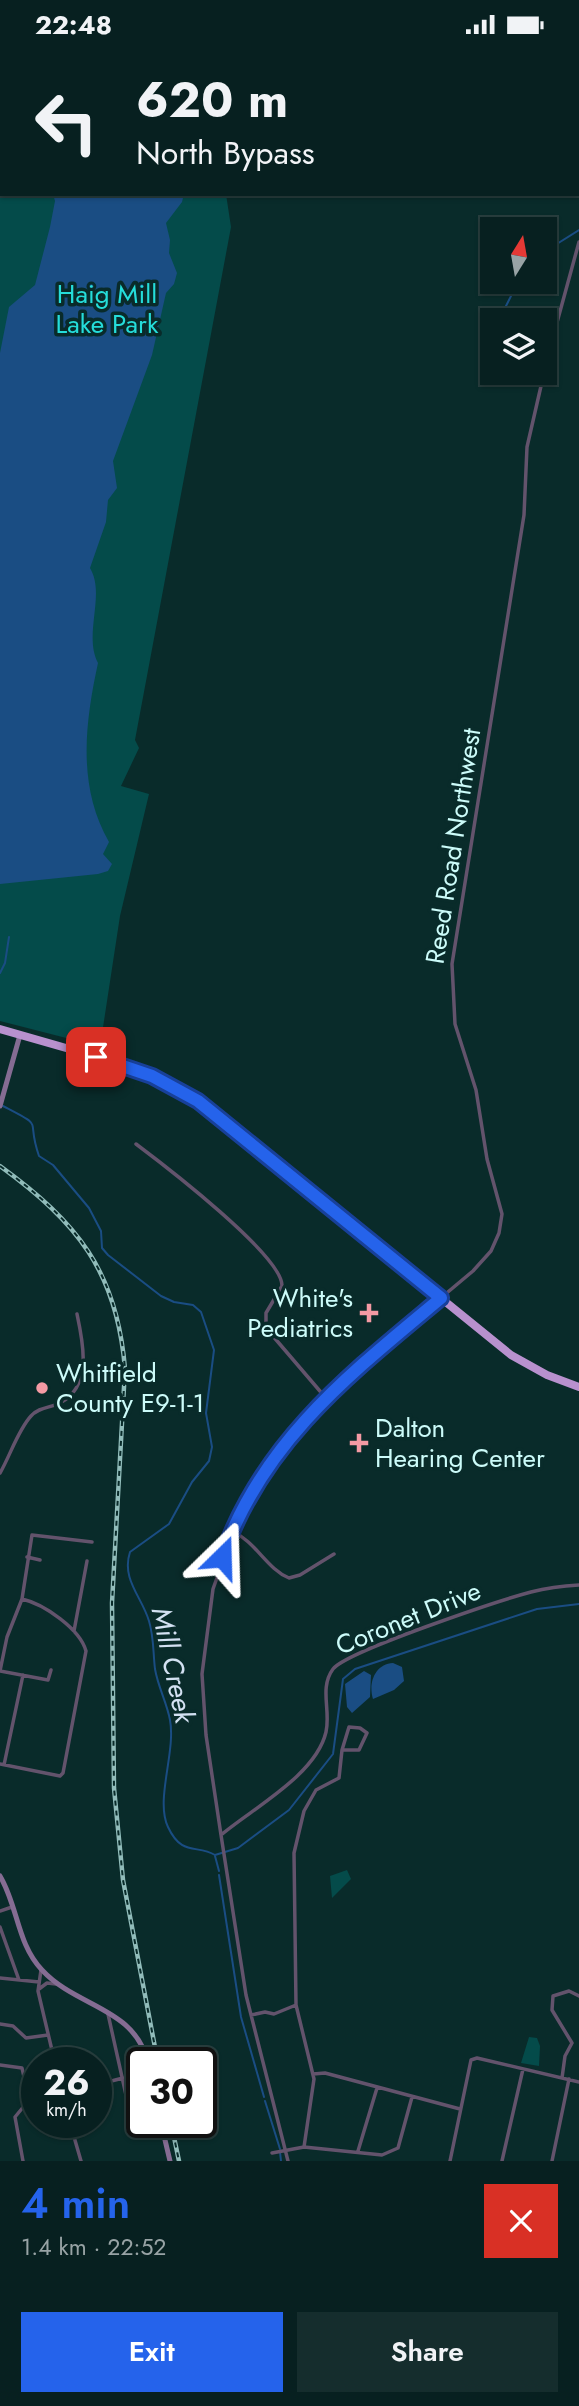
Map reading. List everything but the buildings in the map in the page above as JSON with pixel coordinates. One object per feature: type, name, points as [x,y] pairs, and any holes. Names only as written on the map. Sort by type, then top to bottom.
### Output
[{"type":"highway","points":[[0,1029],[122,1064],[198,1101],[511,1355],[547,1375],[579,1387]]},
{"type":"main road","points":[[0,1106],[20,1035]]},
{"type":"main road","points":[[0,1876],[26,1946],[41,1970],[57,1984],[124,2021],[144,2047]]},
{"type":"main road","points":[[165,2138],[170,2161]]},
{"type":"street","name":"Reed Road Northwest","points":[[557,323],[579,242]]},
{"type":"street","name":"Reed Road Northwest","points":[[221,1835],[206,1735],[202,1674],[213,1589],[232,1531],[269,1464],[325,1397],[486,1258],[500,1229],[502,1214],[487,1159],[476,1090],[455,1024],[452,964],[524,515],[527,447],[541,385]]},
{"type":"street","points":[[136,1144],[212,1205],[279,1270],[281,1291],[266,1313],[266,1328],[325,1397]]},
{"type":"street","points":[[0,1473],[30,1417],[40,1409],[65,1400],[77,1383],[85,1361],[77,1314]]},
{"type":"street","points":[[232,1531],[251,1543],[279,1573],[289,1579],[334,1554]]},
{"type":"street","points":[[51,1670],[48,1680],[0,1671],[8,1637],[22,1599],[32,1535],[92,1542]]},
{"type":"street","points":[[27,1557],[40,1560]]},
{"type":"street","points":[[74,1631],[87,1560]]},
{"type":"street","name":"Coronet Drive","points":[[221,1835],[301,1772],[317,1752],[327,1730],[326,1682],[337,1664],[365,1650],[510,1598],[545,1589],[579,1585]]},
{"type":"street","points":[[22,1599],[33,1602],[82,1637],[86,1651],[60,1776],[2,1764],[23,1675]]},
{"type":"street","points":[[304,2147],[313,2074],[296,2005],[294,1853],[304,1811],[316,1790],[339,1778],[342,1750],[349,1727],[360,1728],[367,1733],[359,1750],[342,1750]]},
{"type":"street","points":[[221,1835],[251,2015],[288,2161]]},
{"type":"street","points":[[0,1911],[12,1907]]},
{"type":"street","points":[[0,1927],[19,1980]]},
{"type":"street","points":[[41,1970],[38,1991],[51,2047]]},
{"type":"street","points":[[0,1978],[39,1982]]},
{"type":"street","points":[[38,1991],[42,1985],[57,1984]]},
{"type":"street","points":[[562,2078],[565,2056],[572,2043],[552,2010],[553,1996],[569,1991],[579,1996]]},
{"type":"street","points":[[251,2015],[265,2011],[274,2014],[296,2005]]},
{"type":"street","points":[[107,2012],[126,2095]]},
{"type":"street","points":[[0,2024],[13,2026],[26,2038],[48,2035]]},
{"type":"street","points":[[450,2161],[471,2060],[477,2058],[579,2082]]},
{"type":"street","points":[[0,2066],[21,2068]]},
{"type":"street","points":[[502,2161],[523,2069]]},
{"type":"street","points":[[313,2074],[325,2073],[460,2109]]},
{"type":"street","points":[[112,2081],[123,2078]]},
{"type":"street","points":[[552,2161],[569,2079]]},
{"type":"street","points":[[358,2151],[377,2088]]},
{"type":"street","points":[[272,2153],[304,2147],[382,2155],[398,2148],[412,2097]]},
{"type":"street","points":[[21,2110],[15,2117],[23,2161]]},
{"type":"street","points":[[74,2138],[81,2161]]},
{"type":"green space","name":"Haig Mill Lake Park","points":[[0,196],[226,196],[231,227],[135,740],[139,748],[121,786],[149,794],[120,916],[102,1034],[78,1041],[0,1021]]},
{"type":"green space","points":[[347,1870],[351,1879],[332,1898],[330,1876]]},
{"type":"green space","points":[[529,2037],[537,2038],[540,2046],[539,2066],[521,2063]]},
{"type":"water","points":[[54,196],[184,196],[166,223],[170,240],[169,253],[177,273],[174,284],[166,293],[152,355],[113,461],[117,488],[108,500],[106,522],[90,568],[96,590],[93,640],[98,663],[87,731],[88,777],[99,821],[109,842],[103,854],[112,864],[108,871],[98,874],[0,884],[0,353],[9,307],[35,285],[55,201]]},
{"type":"water","points":[[393,1663],[402,1667],[404,1681],[394,1690],[373,1699],[371,1687],[374,1675],[382,1667]]},
{"type":"water","points":[[364,1671],[371,1675],[370,1697],[352,1713],[347,1707],[345,1684]]},
{"type":"waterway","points":[[557,244],[579,230]]},
{"type":"waterway","points":[[505,308],[512,294]]},
{"type":"waterway","points":[[0,973],[5,963],[9,937]]},
{"type":"waterway","name":"Mill Creek","points":[[3,1106],[30,1121],[39,1156],[53,1165],[89,1208],[101,1231],[102,1248],[108,1255],[161,1296],[174,1302],[193,1305],[201,1312],[214,1350],[206,1413],[212,1447],[209,1461],[192,1482],[169,1524],[130,1552],[128,1562],[130,1579],[151,1627],[156,1676],[170,1720],[164,1803],[168,1827],[179,1842],[215,1855],[238,1848],[289,1810],[333,1754],[343,1679],[355,1669],[537,1609],[579,1604]]},
{"type":"waterway","points":[[215,1856],[219,1871]]},
{"type":"waterway","points":[[219,1875],[241,2017],[264,2097]]},
{"type":"waterway","points":[[265,2101],[280,2149]]},
{"type":"waterway","points":[[280,2152],[281,2161]]},
{"type":"railway","points":[[0,1166],[51,1208],[88,1252],[102,1276],[113,1304],[120,1334],[125,1369],[112,1603],[114,1788],[123,1880],[155,2047]]},
{"type":"railway","points":[[174,2138],[179,2161]]},
{"type":"place","name":"White's Pediatrics","points":[[369,1313]]},
{"type":"place","name":"Whitfield County E9-1-1","points":[[42,1388]]},
{"type":"place","name":"Dalton Hearing Center","points":[[359,1443]]},
{"type":"route","points":[[96,1057],[152,1076],[198,1101],[441,1298],[325,1397],[297,1427],[250,1494],[222,1557]]}]
